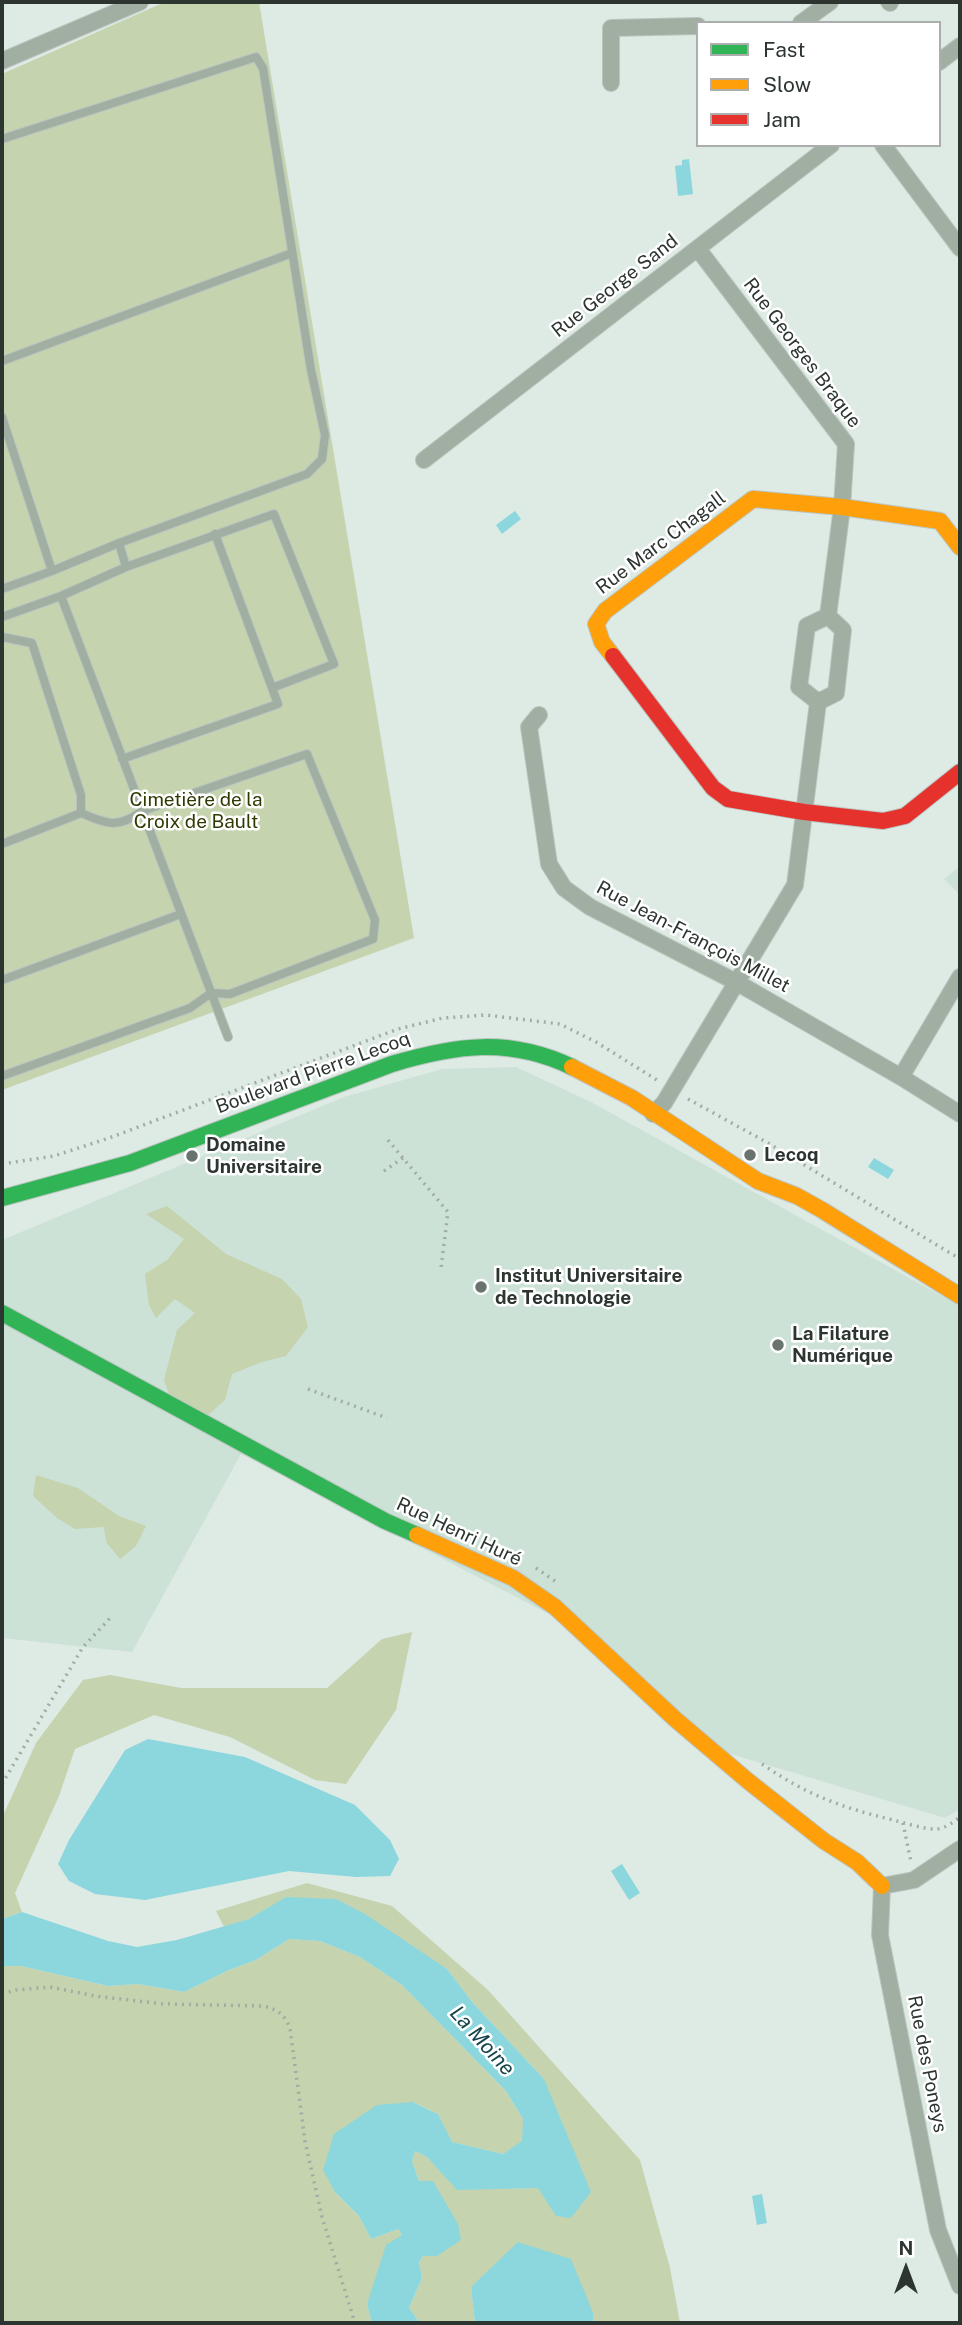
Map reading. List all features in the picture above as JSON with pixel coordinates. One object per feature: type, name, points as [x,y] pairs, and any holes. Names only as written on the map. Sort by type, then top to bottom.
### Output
[{"type":"street","points":[[2,61],[140,2]]},
{"type":"street","points":[[804,21],[830,2]]},
{"type":"street","points":[[611,83],[611,27],[696,26]]},
{"type":"street","points":[[941,60],[960,46]]},
{"type":"street","name":"Rue George Sand","points":[[424,460],[828,147]]},
{"type":"street","points":[[884,147],[960,248]]},
{"type":"street","name":"Rue Georges Braque","points":[[698,249],[846,444],[842,507],[828,616]]},
{"type":"street","name":"Rue Marc Chagall","points":[[804,812],[728,799],[713,788],[601,642],[596,624],[606,611],[753,499],[842,507]]},
{"type":"street","points":[[842,507],[940,521],[960,547]]},
{"type":"street","points":[[828,616],[844,630],[836,693],[818,702],[799,687],[807,626],[828,616]]},
{"type":"street","points":[[653,1114],[664,1103],[795,885],[818,702]]},
{"type":"street","name":"Rue Jean-François Millet","points":[[539,715],[529,727],[549,863],[564,888],[590,906],[736,982],[960,1114]]},
{"type":"street","points":[[804,812],[883,821],[905,816],[960,772]]},
{"type":"street","points":[[901,1077],[960,977]]},
{"type":"street","name":"Boulevard Pierre Lecoq","points":[[2,1198],[130,1163],[392,1064],[459,1047],[496,1046],[525,1050],[593,1076],[761,1183],[799,1197],[960,1296]]},
{"type":"street","name":"Rue Henri Huré","points":[[2,1313],[385,1521],[513,1578],[555,1607],[675,1719],[737,1772],[824,1841],[857,1862],[882,1886]]},
{"type":"street","points":[[882,1886],[914,1880],[960,1849]]},
{"type":"street","name":"Rue des Poneys","points":[[882,1886],[880,1935],[935,2217],[960,2286]]},
{"type":"lane","points":[[2,139],[256,57],[263,68],[311,370],[325,435],[322,460],[307,474],[2,589]]},
{"type":"lane","points":[[2,361],[292,253]]},
{"type":"lane","points":[[2,417],[52,571]]},
{"type":"lane","points":[[2,617],[61,596],[126,567],[274,514],[334,664],[272,688]]},
{"type":"lane","points":[[122,759],[278,704],[215,534]]},
{"type":"lane","points":[[119,543],[126,567]]},
{"type":"lane","points":[[61,596],[228,1037]]},
{"type":"lane","points":[[2,638],[32,643],[80,794],[81,813]]},
{"type":"lane","points":[[2,844],[81,813],[109,824],[130,820],[142,811],[307,754],[375,920],[373,939],[229,994],[211,993],[190,1008],[2,1076]]},
{"type":"lane","points":[[2,980],[181,914]]},
{"type":"path","points":[[2,1164],[54,1156],[398,1029],[443,1018],[486,1015],[561,1024],[596,1042],[960,1259]]},
{"type":"path","points":[[388,1140],[448,1212],[441,1268]]},
{"type":"path","points":[[384,1171],[404,1157]]},
{"type":"path","points":[[309,1389],[387,1418]]},
{"type":"path","points":[[2,1784],[83,1647],[113,1615]]},
{"type":"path","points":[[914,1880],[903,1823],[938,1829],[960,1817]]},
{"type":"path","points":[[2,1994],[50,1987],[95,1996],[164,2004],[264,2006],[278,2010],[286,2018],[290,2028],[304,2141],[322,2217],[355,2323]]},
{"type":"shaded area","points":[[960,866],[960,895],[944,879]]},
{"type":"shaded area","points":[[516,1067],[591,1102],[960,1306],[960,1809],[945,1818],[687,1741],[597,1639],[241,1454],[132,1652],[2,1638],[2,1240],[344,1097],[442,1069]]},
{"type":"green space","name":"Cimetière de la Croix de Bault","points":[[165,2],[259,2],[414,938],[2,1090],[2,74]]},
{"type":"green space","points":[[167,1206],[226,1254],[282,1279],[301,1299],[308,1327],[286,1356],[232,1374],[225,1400],[207,1416],[169,1394],[164,1380],[177,1330],[195,1313],[175,1299],[156,1318],[149,1305],[145,1274],[167,1260],[184,1239],[146,1214]]},
{"type":"green space","points":[[36,1475],[78,1488],[119,1516],[146,1526],[136,1546],[120,1559],[106,1542],[104,1527],[75,1529],[57,1518],[33,1496]]},
{"type":"green space","points":[[412,1632],[396,1710],[346,1784],[315,1780],[230,1737],[154,1715],[75,1749],[59,1796],[15,1893],[22,1912],[2,1919],[2,1818],[36,1743],[83,1680],[110,1675],[181,1688],[327,1688],[382,1639]]},
{"type":"green space","points":[[307,1883],[392,1906],[488,1990],[640,2160],[670,2268],[680,2323],[593,2323],[593,2313],[471,2287],[475,2323],[420,2323],[409,2308],[422,2278],[419,2262],[423,2256],[419,2181],[412,2161],[415,2151],[427,2157],[457,2189],[539,2188],[544,2079],[473,2003],[447,1969],[286,1898],[249,1919],[224,1927],[216,1911]]},
{"type":"green space","points":[[289,1939],[320,1941],[360,1957],[402,1985],[506,2091],[523,2119],[523,2141],[503,2154],[451,2142],[438,2114],[413,2102],[335,2192],[359,2216],[371,2239],[398,2229],[402,2235],[367,2304],[372,2323],[2,2323],[2,1966],[21,1966],[108,1986],[138,1984],[184,1992],[256,1960]]},
{"type":"water","points":[[689,159],[693,194],[678,196],[675,166],[682,165],[682,160]]},
{"type":"water","points":[[515,511],[521,519],[502,534],[496,525]]},
{"type":"water","points":[[874,1158],[894,1170],[888,1179],[868,1167]]},
{"type":"water","points":[[148,1739],[245,1757],[355,1805],[390,1840],[399,1859],[390,1876],[356,1877],[289,1871],[145,1900],[95,1894],[69,1881],[58,1864],[69,1840],[125,1750]]},
{"type":"water","points":[[622,1864],[640,1893],[629,1900],[611,1871]]},
{"type":"water","name":"La Moine","points":[[286,1897],[336,1899],[365,1914],[447,1969],[473,2003],[544,2079],[591,2192],[571,2218],[556,2216],[538,2188],[457,2190],[427,2157],[415,2151],[412,2161],[419,2181],[433,2181],[458,2224],[461,2240],[437,2256],[423,2256],[419,2262],[422,2278],[409,2308],[420,2323],[372,2323],[367,2304],[386,2245],[402,2235],[398,2229],[371,2239],[359,2216],[335,2192],[323,2170],[334,2134],[377,2105],[413,2102],[438,2114],[452,2142],[503,2154],[522,2141],[523,2119],[506,2091],[402,1985],[360,1957],[320,1941],[289,1939],[256,1960],[184,1992],[138,1984],[108,1986],[21,1966],[2,1966],[2,1919],[22,1912],[108,1941],[137,1947],[177,1940],[249,1919]]},
{"type":"water","points":[[762,2194],[767,2223],[757,2225],[752,2196]]},
{"type":"water","points":[[518,2242],[571,2259],[593,2313],[593,2323],[475,2323],[471,2287]]},
{"type":"traffic: fast","points":[[2,1198],[130,1163],[416,1057],[460,1049],[504,1048],[549,1057],[572,1067]]},
{"type":"traffic: fast","points":[[2,1313],[385,1521],[417,1535]]},
{"type":"traffic: slow","points":[[613,656],[602,642],[596,624],[605,611],[753,499],[842,507],[940,521],[960,547]]},
{"type":"traffic: slow","points":[[572,1067],[632,1098],[758,1181],[797,1196],[822,1210],[960,1296]]},
{"type":"traffic: slow","points":[[417,1535],[513,1578],[555,1607],[675,1719],[824,1841],[857,1862],[882,1886]]},
{"type":"traffic: jam","points":[[613,656],[713,788],[728,799],[804,812],[883,821],[905,816],[960,772]]},
{"type":"place","name":"Lecoq","points":[[750,1155]]},
{"type":"place","name":"Domaine Universitaire","points":[[192,1156]]},
{"type":"place","name":"Institut Universitaire de Technologie","points":[[481,1287]]},
{"type":"place","name":"La Filature Numérique","points":[[778,1345]]}]
